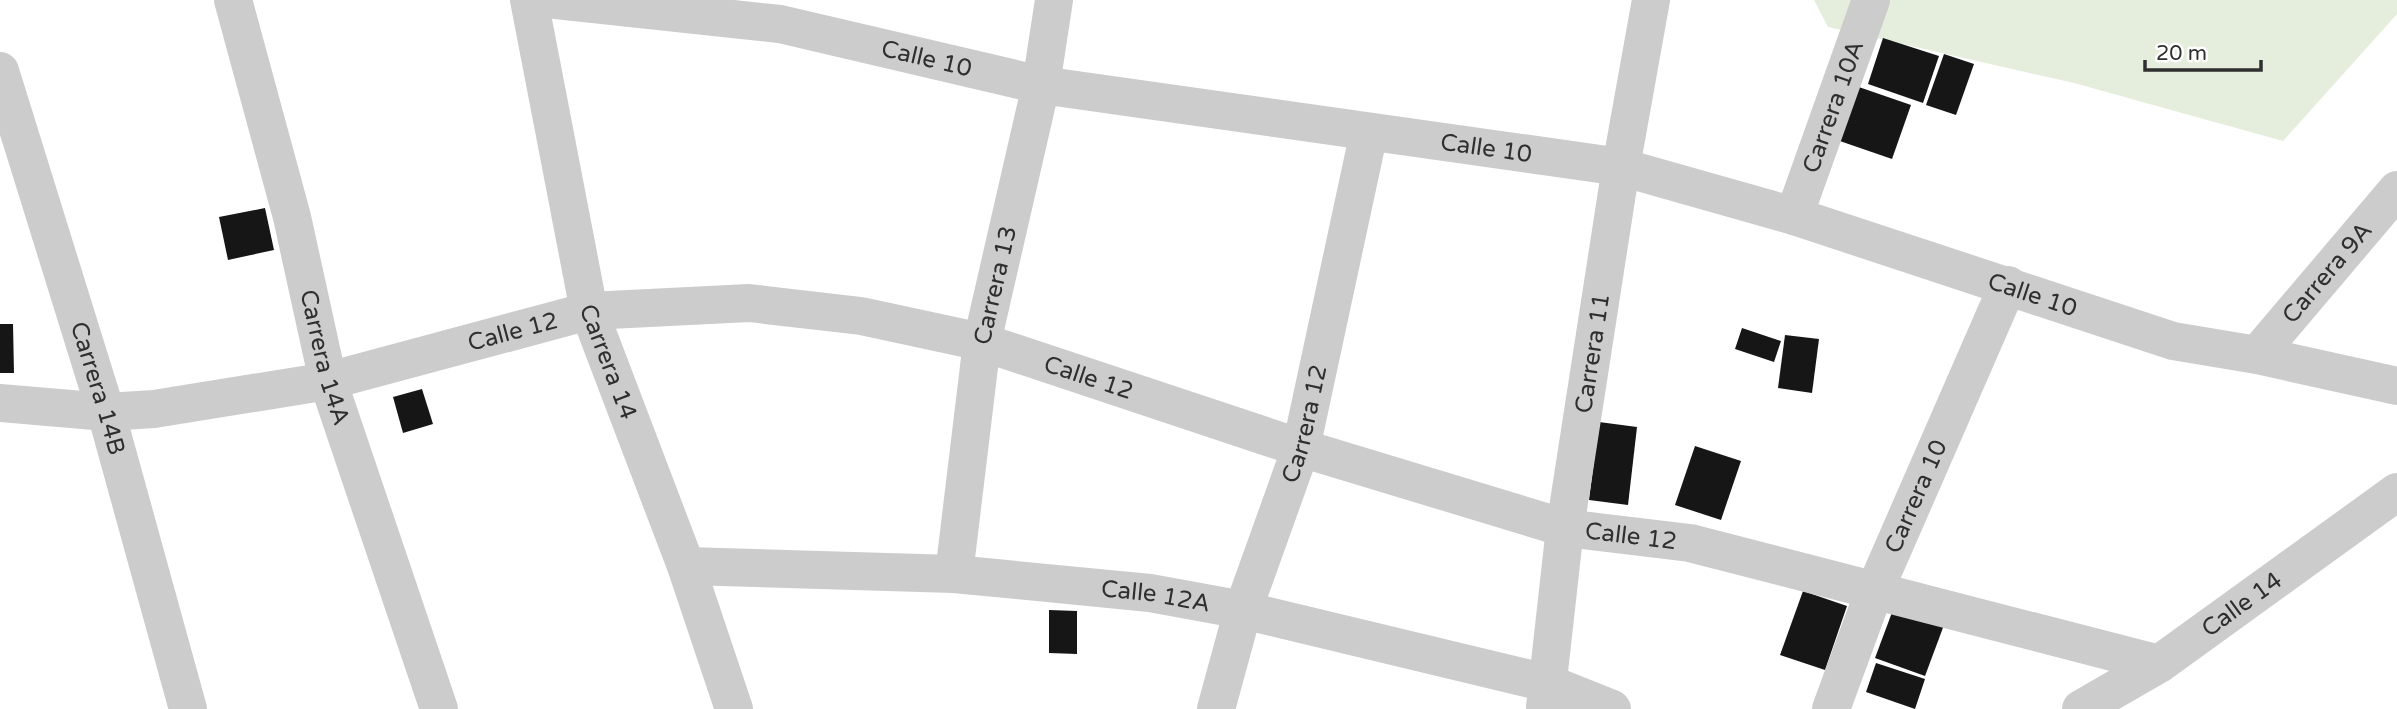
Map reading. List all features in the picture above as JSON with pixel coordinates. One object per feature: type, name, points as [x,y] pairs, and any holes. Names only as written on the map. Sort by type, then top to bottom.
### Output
[{"type":"street","name":"Carrera 14A","points":[[233,0],[292,217],[328,381],[439,709]]},
{"type":"street","name":"Carrera 14","points":[[529,0],[590,311],[686,566],[734,709]]},
{"type":"street","name":"Calle 10","points":[[556,0],[780,24],[1041,85],[1621,167],[1794,216],[2173,341],[2257,355],[2397,386]]},
{"type":"street","name":"Carrera 13","points":[[954,574],[982,342],[1041,85],[1054,0]]},
{"type":"street","name":"Carrera 11","points":[[1546,696],[1564,528],[1621,167],[1651,0]]},
{"type":"street","name":"Carrera 10A","points":[[1794,216],[1871,0]]},
{"type":"street","name":"Carrera 14B","points":[[0,71],[106,412],[188,709]]},
{"type":"street","name":"Carrera 12","points":[[1216,709],[1243,610],[1301,448],[1369,132]]},
{"type":"street","name":"Carrera 9A","points":[[2257,355],[2397,190]]},
{"type":"street","name":"Carrera 10","points":[[1831,709],[1874,592],[2008,285]]},
{"type":"street","name":"Calle 12","points":[[0,403],[106,412],[154,410],[328,381],[590,311],[749,303],[861,316],[982,342],[1301,448],[1564,528],[1690,544],[2159,664]]},
{"type":"street","name":"Calle 14","points":[[2081,709],[2159,664],[2397,492]]},
{"type":"street","name":"Calle 12A","points":[[686,566],[954,574],[1150,593],[1243,610],[1546,696],[1612,709]]},
{"type":"green space","points":[[1814,0],[2397,0],[2397,14],[2283,141],[2074,83],[1828,27]]},
{"type":"building","points":[[1883,38],[1939,56],[1923,103],[1868,84]]},
{"type":"building","points":[[1944,54],[1974,64],[1956,115],[1926,105]]},
{"type":"building","points":[[1853,85],[1911,105],[1892,159],[1834,139]]},
{"type":"building","points":[[265,208],[274,250],[228,260],[219,217]]},
{"type":"building","points":[[0,324],[13,324],[14,373],[0,373]]},
{"type":"building","points":[[1742,328],[1781,341],[1774,362],[1735,349]]},
{"type":"building","points":[[1785,335],[1819,339],[1812,393],[1778,388]]},
{"type":"building","points":[[422,389],[433,424],[403,433],[393,397]]},
{"type":"building","points":[[1599,422],[1637,427],[1628,505],[1589,500]]},
{"type":"building","points":[[1695,446],[1741,461],[1721,520],[1675,505]]},
{"type":"building","points":[[1803,591],[1847,606],[1825,670],[1780,655]]},
{"type":"building","points":[[1894,607],[1944,625],[1925,676],[1875,658]]},
{"type":"building","points":[[1049,610],[1077,611],[1077,654],[1049,653]]},
{"type":"building","points":[[1876,663],[1925,679],[1915,709],[1866,692]]}]
